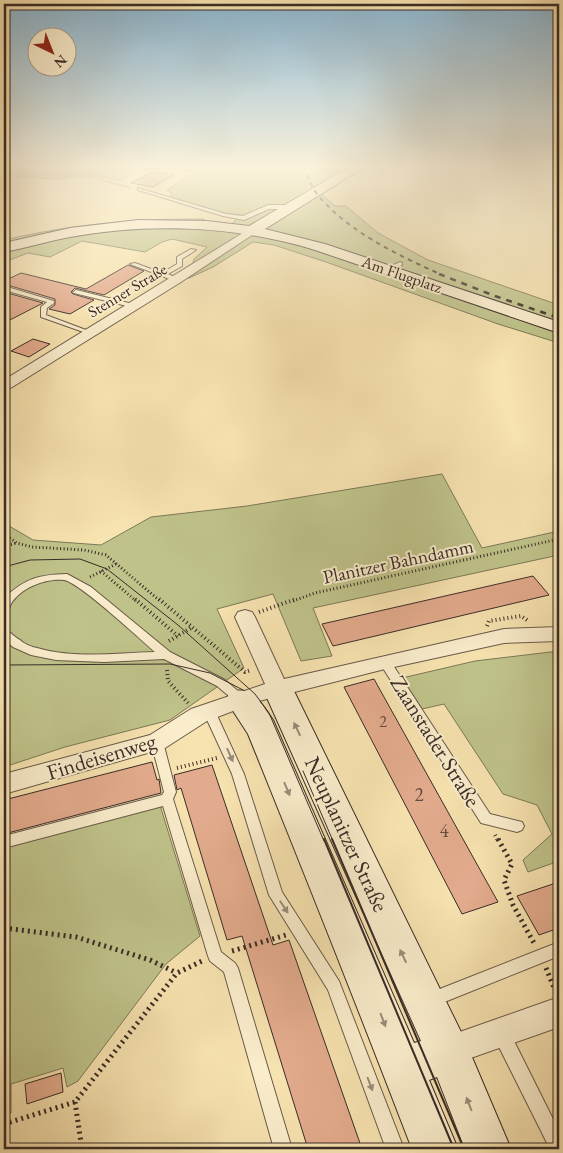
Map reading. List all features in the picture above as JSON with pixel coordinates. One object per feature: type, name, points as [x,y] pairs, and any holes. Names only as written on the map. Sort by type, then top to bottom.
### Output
[{"type":"street","name":"Stenner Straße","points":[[4,386],[272,220]]},
{"type":"street","name":"Am Flugplatz","points":[[4,248],[55,235],[126,226],[197,225],[252,231],[310,244],[394,267],[559,328]]},
{"type":"street","name":"Neuplanitzer Straße","points":[[245,617],[448,1051],[488,1149]]},
{"type":"street","name":"Zaanstader Straße","points":[[273,677],[385,662],[504,636],[559,634]]},
{"type":"street","name":"Findeisenweg","points":[[4,784],[157,742],[216,709],[255,694],[273,677]]},
{"type":"street","name":"Neuplanitzer Straße","points":[[216,709],[262,729],[377,1003],[434,1149]]},
{"type":"street","points":[[402,1070],[501,1031],[558,1002]]},
{"type":"lane","points":[[164,274],[180,264],[179,258],[193,250]]},
{"type":"lane","points":[[134,264],[177,280]]},
{"type":"lane","name":"Stenner Straße","points":[[4,288],[52,302],[44,307],[43,316],[64,323],[68,327],[91,333]]},
{"type":"lane","points":[[76,292],[135,306]]},
{"type":"lane","points":[[4,610],[8,601],[22,587],[44,578],[67,577],[78,583],[166,655],[221,683],[216,709],[276,895],[334,986],[395,1149]]},
{"type":"lane","points":[[4,633],[18,646],[39,654],[59,658],[166,655]]},
{"type":"lane","name":"Zaanstader Straße","points":[[385,662],[486,819],[516,826]]},
{"type":"lane","points":[[157,742],[170,792],[167,799],[215,956],[230,968],[283,1149]]},
{"type":"lane","points":[[4,842],[167,799]]},
{"type":"lane","points":[[425,1002],[559,950]]},
{"type":"lane","points":[[501,1031],[559,1149]]},
{"type":"path","points":[[114,301],[136,280],[132,279]]},
{"type":"path","points":[[4,534],[17,543],[32,548],[84,550],[106,555],[245,672],[273,677]]},
{"type":"path","name":"Planitzer Bahndamm","points":[[245,617],[315,593],[559,539]]},
{"type":"path","points":[[4,546],[17,543]]},
{"type":"path","points":[[78,583],[116,564]]},
{"type":"path","points":[[101,572],[178,636]]},
{"type":"path","points":[[168,642],[192,628]]},
{"type":"path","points":[[168,681],[216,709]]},
{"type":"path","points":[[164,771],[230,754]]},
{"type":"path","points":[[486,819],[512,864],[504,880],[513,905],[542,956],[558,1002]]},
{"type":"path","points":[[4,928],[76,938],[150,960],[177,973]]},
{"type":"path","points":[[4,1124],[75,1102],[177,973],[215,956],[300,931]]},
{"type":"path","points":[[75,1102],[82,1149]]},
{"type":"green space","points":[[162,220],[204,220],[204,222],[232,224],[236,220],[362,220],[378,233],[428,260],[559,305],[559,343],[498,324],[274,245],[253,242],[213,267],[189,278],[175,275],[193,263],[194,259],[207,247],[172,239],[162,242],[145,252],[82,241],[50,257],[28,253],[4,262],[4,240],[79,226]]},
{"type":"green space","points":[[442,474],[482,548],[559,531],[559,555],[313,608],[332,656],[301,661],[273,594],[217,609],[244,668],[170,720],[65,747],[4,767],[4,741],[6,740],[4,737],[4,523],[33,540],[101,545],[151,517],[247,506]]},
{"type":"green space","points":[[559,651],[559,861],[528,872],[523,860],[552,834],[537,805],[503,794],[444,704],[422,709],[402,678],[475,661]]},
{"type":"green space","points":[[160,805],[200,936],[166,964],[78,1081],[67,1087],[63,1068],[11,1084],[11,1113],[4,1116],[4,848]]},
{"type":"building","points":[[128,265],[144,271],[104,295],[75,288],[71,292],[73,294],[94,300],[70,314],[49,309],[55,305],[55,299],[4,284],[4,281],[21,273],[86,289]]},
{"type":"building","points":[[4,292],[43,303],[4,323]]},
{"type":"building","points":[[33,339],[50,344],[29,357],[11,351]]},
{"type":"building","points":[[533,576],[549,595],[333,646],[322,624]]},
{"type":"building","points":[[374,679],[498,902],[462,914],[344,687]]},
{"type":"building","points":[[152,762],[157,780],[159,779],[161,793],[4,834],[4,800]]},
{"type":"building","points":[[212,765],[273,945],[289,940],[362,1149],[308,1149],[242,936],[227,940],[181,788],[177,790],[174,775]]},
{"type":"building","points":[[559,882],[559,928],[539,935],[517,896]]},
{"type":"building","points":[[61,1073],[63,1092],[27,1104],[25,1084]]},
{"type":"tram line","points":[[4,567],[30,560],[80,559],[107,569],[178,625],[255,694],[269,713],[324,841]]},
{"type":"tram line","points":[[4,665],[170,664],[210,673],[243,690]]},
{"type":"tram line","points":[[303,771],[333,841]]},
{"type":"tram line","points":[[324,839],[454,1149]]},
{"type":"tram line","points":[[332,839],[464,1149]]},
{"type":"railway","points":[[343,220],[391,251],[442,275]]},
{"type":"railway","points":[[439,274],[559,318]]}]
